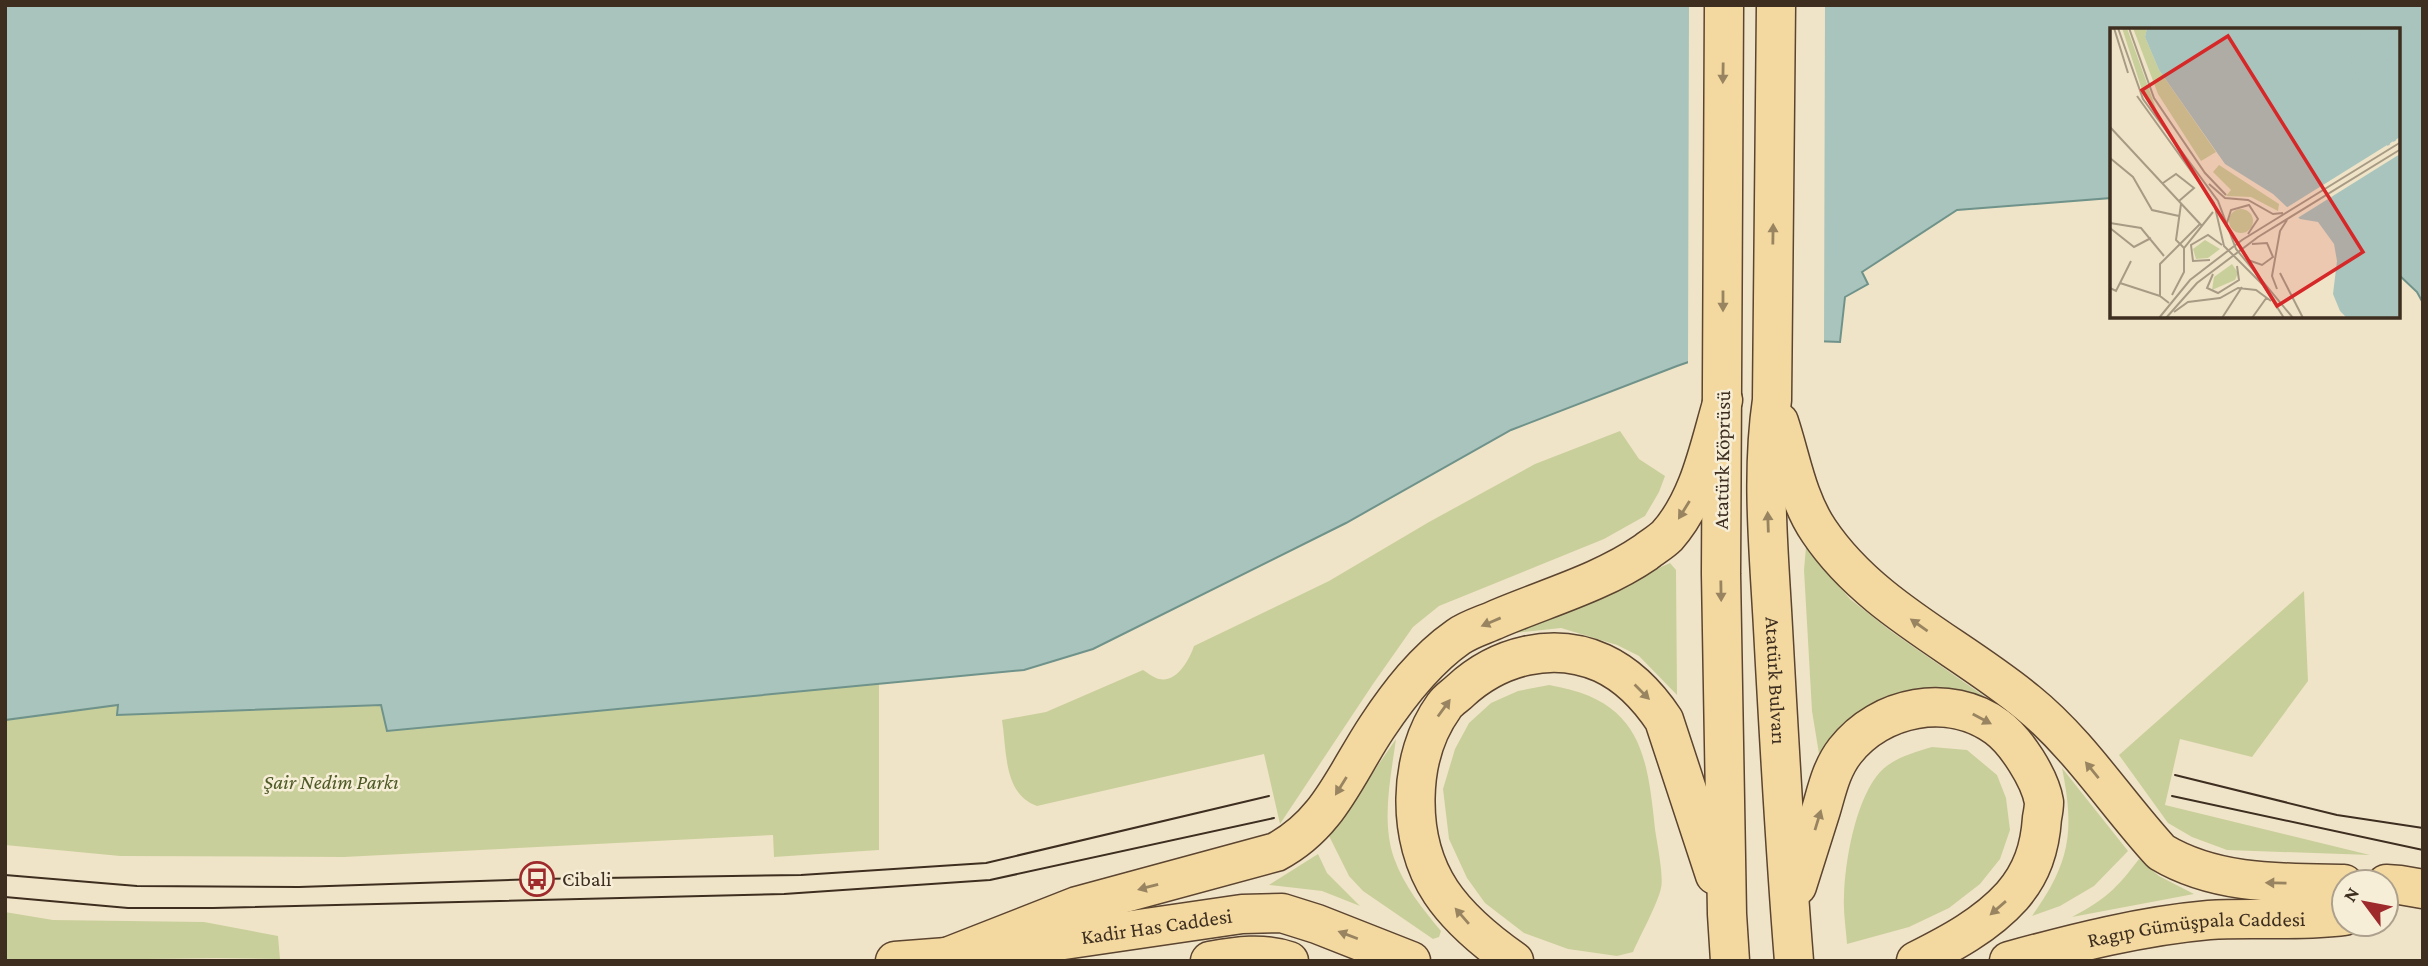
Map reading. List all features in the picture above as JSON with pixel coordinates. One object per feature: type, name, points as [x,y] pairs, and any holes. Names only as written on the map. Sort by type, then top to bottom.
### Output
[{"type":"main road","name":"Atatürk Köprüsü","points":[[1724,5],[1721,561],[1727,914]]},
{"type":"main road","points":[[1776,5],[1772,400],[1807,509],[1818,531],[1867,586],[2027,702],[2064,736],[2161,852],[2179,863],[2219,875],[2262,883],[2330,884]]},
{"type":"main road","points":[[947,957],[1077,906],[1276,852],[1295,842],[1310,830],[1328,807],[1402,692],[1428,662],[1460,635],[1623,568],[1666,538],[1700,482],[1723,400]]},
{"type":"main road","name":"Atatürk Bulvarı","points":[[1772,400],[1767,433],[1767,515],[1794,961]]},
{"type":"main road","points":[[1514,961],[1477,933],[1441,892],[1423,857],[1416,818],[1417,778],[1425,740],[1445,704],[1474,678],[1500,662],[1536,653],[1571,654],[1602,663],[1634,684],[1651,701],[1664,720],[1727,914],[1730,961]]},
{"type":"main road","points":[[1790,908],[1832,773],[1845,751],[1871,726],[1901,711],[1936,706],[1973,713],[1997,727],[2019,748],[2030,766],[2044,802],[2037,854],[2012,896],[1992,914],[1956,942],[1916,961]]},
{"type":"main road","points":[[2400,885],[2423,890]]},
{"type":"main road","points":[[2400,908],[2423,905]]},
{"type":"main road","name":"Kadir Has Caddesi","points":[[895,961],[947,957],[1242,914],[1282,914],[1317,924],[1412,961]]},
{"type":"main road","name":"Ragıp Gümüşpala Caddesi","points":[[2009,961],[2145,928],[2211,920],[2330,916]]},
{"type":"main road","name":"Kadir Has Caddesi","points":[[1210,961],[1244,955],[1275,956],[1289,961]]},
{"type":"green space","points":[[1620,431],[1639,459],[1665,476],[1645,516],[1604,539],[1439,606],[1413,627],[1280,824],[1264,754],[1037,806],[1026,800],[1012,782],[1006,758],[1002,720],[1046,712],[1143,670],[1159,679],[1171,678],[1185,664],[1194,646],[1329,581],[1535,464]]},
{"type":"green space","points":[[1806,547],[1850,599],[1892,632],[1984,696],[1923,690],[1893,695],[1857,715],[1819,754],[1812,711],[1804,570]]},
{"type":"green space","points":[[1670,563],[1676,570],[1677,695],[1639,656],[1617,645],[1561,628],[1514,633]]},
{"type":"green space","points":[[2304,591],[2308,681],[2252,757],[2180,739],[2165,805],[2370,855],[2227,850],[2192,837],[2168,823],[2119,755]]},
{"type":"green space","name":"Şair Nedim Parkı","points":[[879,683],[879,850],[774,857],[773,835],[344,857],[120,856],[5,845],[5,720],[119,705],[118,715],[382,705],[387,731]]},
{"type":"green space","points":[[1549,685],[1579,692],[1602,703],[1620,716],[1633,733],[1642,753],[1652,801],[1662,883],[1633,952],[1617,956],[1568,949],[1524,933],[1485,903],[1467,878],[1449,839],[1443,789],[1455,749],[1469,723],[1491,703],[1518,691]]},
{"type":"green space","points":[[1396,739],[1388,798],[1390,844],[1408,887],[1441,931],[1439,937],[1433,939],[1363,891],[1349,876],[1329,836]]},
{"type":"green space","points":[[1932,747],[1967,750],[1997,775],[2006,798],[2010,830],[2000,859],[1980,884],[1949,908],[1909,927],[1847,944],[1845,882],[1852,834],[1862,802],[1876,777],[1887,766]]},
{"type":"green space","points":[[2062,768],[2128,851],[2094,886],[2060,906],[2032,916],[2055,880],[2066,846],[2068,811]]},
{"type":"green space","points":[[1318,854],[1327,873],[1360,906],[1322,891],[1269,885]]},
{"type":"green space","points":[[2139,859],[2159,876],[2194,894],[2072,917],[2110,892]]},
{"type":"green space","points":[[5,912],[53,920],[204,922],[278,936],[280,959],[5,961]]},
{"type":"water","points":[[5,5],[2423,5],[2423,303],[2417,292],[2400,276],[2400,28],[2110,28],[2110,198],[1957,210],[1862,272],[1868,284],[1845,297],[1840,342],[1755,339],[1511,430],[1346,523],[1093,649],[1024,670],[387,731],[381,705],[117,715],[118,705],[5,720]]},
{"type":"pier","points":[[1689,5],[1825,5],[1824,345],[1756,342],[1688,366]]},
{"type":"tram line","points":[[2175,775],[2337,815],[2423,828]]},
{"type":"tram line","points":[[5,875],[137,886],[299,887],[537,879],[801,875],[986,863],[1269,796]]},
{"type":"tram line","points":[[2172,796],[2423,850]]},
{"type":"tram line","points":[[5,897],[128,908],[213,908],[784,894],[990,880],[1274,818]]},
{"type":"place","name":"Cibali","points":[[537,879]]}]
